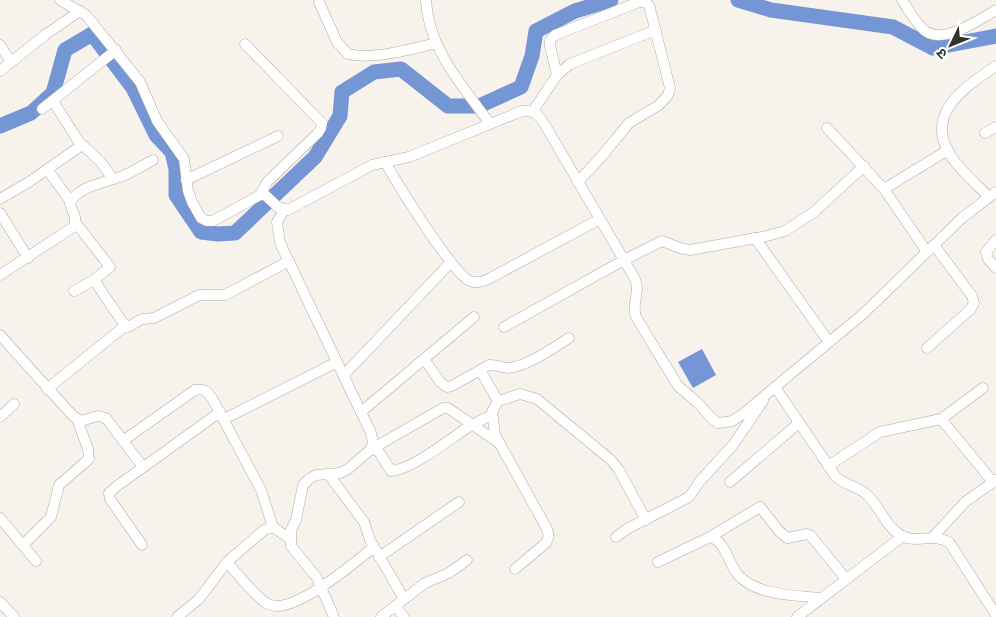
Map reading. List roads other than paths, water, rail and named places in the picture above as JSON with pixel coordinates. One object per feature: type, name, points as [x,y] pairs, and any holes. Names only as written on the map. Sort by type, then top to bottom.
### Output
[{"type":"street","points":[[60,0],[86,15],[140,82],[157,121],[184,159],[188,191],[192,202],[202,218],[207,221],[214,221],[263,195],[267,182],[321,128],[322,123],[245,44]]},
{"type":"street","points":[[426,0],[427,12],[436,43],[445,62],[490,124]]},
{"type":"street","points":[[902,0],[921,28],[938,36],[951,33],[996,10]]},
{"type":"street","points":[[319,2],[337,42],[348,54],[388,54],[436,43]]},
{"type":"street","points":[[557,75],[550,41],[559,33],[644,2],[651,8],[670,88],[668,95],[659,105],[629,123],[578,182]]},
{"type":"street","points":[[0,72],[46,35],[80,12]]},
{"type":"street","points":[[534,111],[557,75],[570,64],[656,30]]},
{"type":"street","points":[[0,45],[11,62]]},
{"type":"street","points":[[42,109],[115,51]]},
{"type":"street","points":[[263,195],[281,208],[288,210],[372,165],[409,157],[522,111],[534,111],[545,125],[638,284],[634,307],[636,317],[678,386],[718,423],[732,421],[765,396],[863,314],[962,218],[992,194],[956,164],[943,137],[942,126],[946,109],[959,93],[996,66]]},
{"type":"street","points":[[53,100],[82,145],[100,161],[113,179]]},
{"type":"street","points":[[985,133],[996,127]]},
{"type":"street","points":[[827,128],[884,189],[930,248],[972,296],[974,302],[970,310],[927,348]]},
{"type":"street","points":[[186,180],[278,136]]},
{"type":"street","points":[[0,199],[82,145]]},
{"type":"street","points":[[884,189],[948,150]]},
{"type":"street","points":[[70,201],[73,197],[90,188],[125,175],[153,160]]},
{"type":"street","points":[[384,162],[406,199],[451,262],[469,281],[484,281],[600,219]]},
{"type":"street","points":[[504,327],[662,241],[690,250],[785,231],[814,212],[864,166]]},
{"type":"street","points":[[47,169],[70,201],[76,223],[110,267],[94,280],[74,291]]},
{"type":"street","points":[[281,208],[277,222],[280,243],[371,433],[373,443],[370,450]]},
{"type":"street","points":[[0,214],[28,258]]},
{"type":"street","points":[[0,275],[72,229],[76,223]]},
{"type":"street","points":[[755,238],[829,342]]},
{"type":"street","points":[[996,240],[986,252],[988,259],[996,268]]},
{"type":"street","points":[[47,389],[126,326],[131,326],[142,319],[154,318],[199,295],[224,295],[289,261]]},
{"type":"street","points":[[344,376],[451,262]]},
{"type":"street","points":[[94,280],[126,326]]},
{"type":"street","points":[[361,412],[474,317]]},
{"type":"street","points":[[0,335],[47,389],[77,419],[89,458],[59,485],[51,517],[23,546]]},
{"type":"street","points":[[425,360],[440,382],[446,387],[452,386],[489,365],[495,364],[506,368],[525,362],[569,338]]},
{"type":"street","points":[[142,545],[110,498],[109,493],[143,467],[222,416],[337,362]]},
{"type":"street","points":[[480,370],[498,401]]},
{"type":"street","points":[[775,387],[828,466],[843,482],[866,494],[885,521],[903,536],[913,540],[933,536],[949,542],[994,608]]},
{"type":"street","points":[[828,466],[880,432],[941,419],[984,388]]},
{"type":"street","points":[[124,440],[195,390],[205,390],[222,416],[261,490],[272,527],[290,539]]},
{"type":"street","points":[[515,569],[546,543],[549,538],[547,529],[495,435],[492,412],[498,401],[520,394],[537,399],[611,460],[619,470],[646,520]]},
{"type":"street","points":[[616,537],[689,497],[700,481],[734,445],[743,429],[762,405],[765,396]]},
{"type":"street","points":[[0,417],[14,404]]},
{"type":"street","points":[[334,617],[317,578],[292,546],[290,539],[303,485],[308,478],[316,475],[340,473],[348,469],[370,450],[443,408],[448,408],[499,443]]},
{"type":"street","points":[[370,450],[377,449],[391,471],[398,470],[414,463],[473,424],[492,415]]},
{"type":"street","points":[[77,419],[81,421],[102,416],[111,422],[143,467]]},
{"type":"street","points":[[933,536],[965,502],[994,481],[941,419]]},
{"type":"street","points":[[730,482],[799,423]]},
{"type":"street","points":[[329,475],[364,522],[379,557],[404,599]]},
{"type":"street","points":[[379,557],[459,502]]},
{"type":"street","points":[[658,562],[710,537],[760,507],[787,538],[807,534],[815,539],[846,579]]},
{"type":"street","points":[[0,518],[36,562]]},
{"type":"street","points":[[177,617],[199,599],[227,562],[264,530],[272,527]]},
{"type":"street","points":[[797,617],[903,536]]},
{"type":"street","points":[[710,537],[717,540],[736,572],[748,582],[771,592],[820,598]]},
{"type":"street","points":[[227,562],[262,599],[273,606],[278,606],[290,604],[321,588],[374,547]]},
{"type":"street","points":[[380,617],[425,583],[449,573],[467,560]]},
{"type":"street","points":[[0,602],[14,617]]},
{"type":"street","points":[[395,606],[404,617]]},
{"type":"water","points":[[702,349],[716,375],[693,388],[678,362]]},
{"type":"waterway","points":[[0,126],[31,113],[53,93],[65,50],[92,34],[133,88],[156,135],[172,152],[176,169],[176,195],[201,232],[235,233],[315,157],[340,116],[342,92],[374,72],[401,69],[448,106],[479,106],[521,87],[532,56],[536,31],[575,11],[611,0]]},
{"type":"waterway","points":[[738,0],[771,10],[893,27],[933,48],[996,36]]}]
